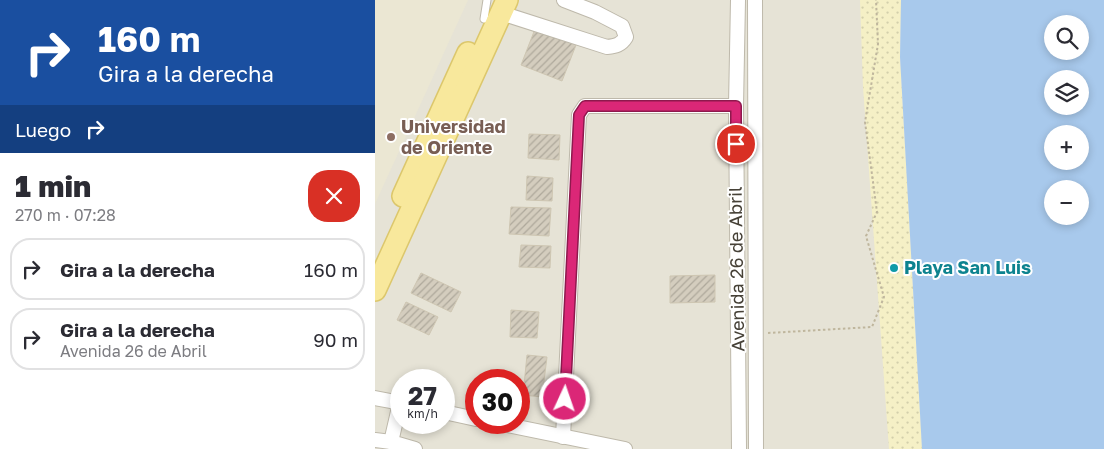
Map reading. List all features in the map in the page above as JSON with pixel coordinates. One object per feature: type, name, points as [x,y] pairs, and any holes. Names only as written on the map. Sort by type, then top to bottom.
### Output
[{"type":"main road","points":[[375,257],[494,6]]},
{"type":"main road","points":[[375,290],[494,6]]},
{"type":"street","points":[[494,6],[607,47],[618,46],[623,42],[626,37],[622,26],[595,12],[564,0]]},
{"type":"street","name":"Avenida 26 de Abril","points":[[739,0],[736,106],[739,449]]},
{"type":"street","name":"Avenida 26 de Abril","points":[[755,0],[756,449]]},
{"type":"street","points":[[563,437],[579,115],[585,106],[736,106]]},
{"type":"street","points":[[375,398],[390,401]]},
{"type":"street","points":[[530,430],[625,449]]},
{"type":"street","points":[[391,442],[393,434]]},
{"type":"street","points":[[375,440],[391,442],[415,449]]},
{"type":"path","points":[[755,334],[872,327],[885,297],[866,236],[877,212],[865,122],[878,44],[876,0]]},
{"type":"shaded area","points":[[375,0],[901,0],[900,57],[922,449],[375,449]]},
{"type":"shaded area","name":"Universidad de Oriente","points":[[375,0],[468,0],[375,204]]},
{"type":"sand","name":"Playa San Luis","points":[[860,0],[901,0],[900,57],[922,449],[889,449],[863,87]]},
{"type":"water","points":[[901,0],[1104,0],[1104,449],[922,449],[900,57]]},
{"type":"building","points":[[535,29],[576,45],[562,81],[521,65]]},
{"type":"building","points":[[529,134],[560,135],[559,160],[528,158]]},
{"type":"building","points":[[527,176],[553,178],[552,201],[526,200]]},
{"type":"building","points":[[511,207],[551,208],[549,236],[509,234]]},
{"type":"building","points":[[521,245],[551,246],[550,268],[519,267]]},
{"type":"building","points":[[421,273],[461,292],[451,312],[411,293]]},
{"type":"building","points":[[715,275],[715,302],[670,303],[670,276]]},
{"type":"building","points":[[406,302],[438,317],[429,335],[397,320]]},
{"type":"building","points":[[511,310],[539,312],[537,338],[510,337]]},
{"type":"building","points":[[527,355],[547,357],[542,397],[530,396],[530,369],[526,369]]},
{"type":"place","name":"Universidad de Oriente","points":[[391,137]]},
{"type":"place","name":"Playa San Luis","points":[[894,268]]},
{"type":"route","points":[[565,399],[579,115],[585,106],[736,106],[736,144]]}]
